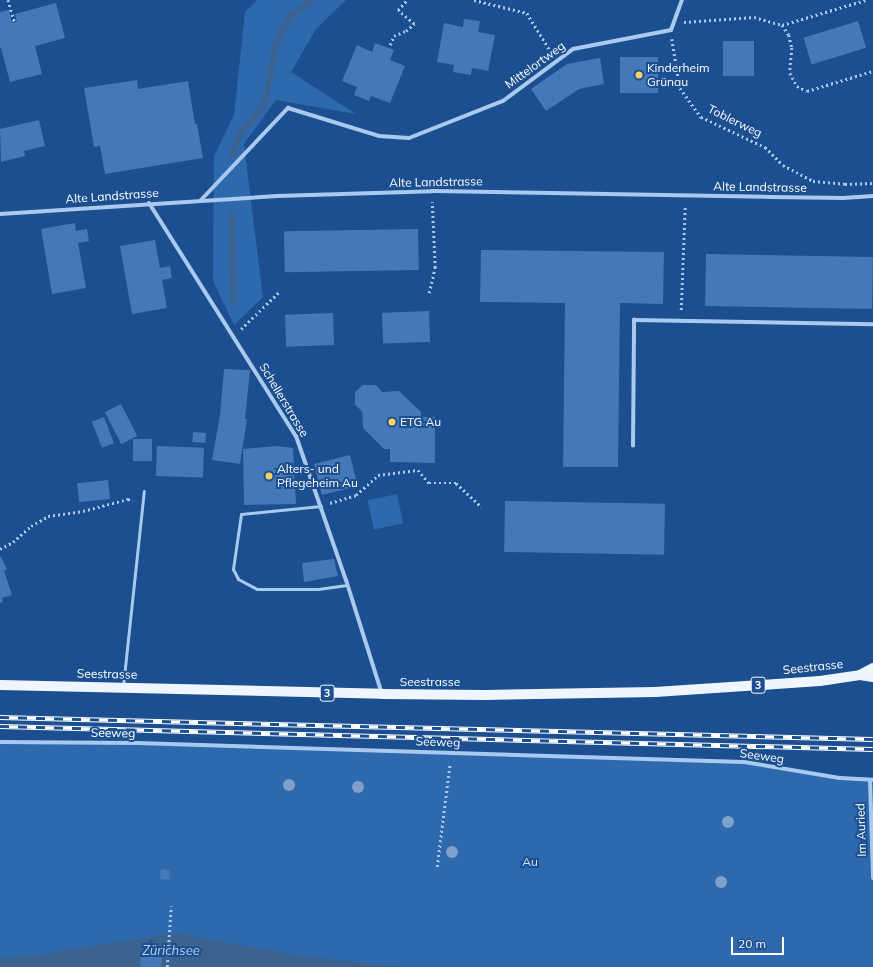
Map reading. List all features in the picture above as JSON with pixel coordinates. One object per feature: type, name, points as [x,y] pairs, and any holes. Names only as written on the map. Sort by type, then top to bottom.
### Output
[{"type":"main road","name":"Seestrasse","points":[[860,675],[873,668]]},
{"type":"main road","name":"Seestrasse","points":[[0,685],[485,695],[655,692],[820,681],[860,675],[873,677]]},
{"type":"street","points":[[671,30],[682,0]]},
{"type":"street","name":"Mittelortweg","points":[[201,200],[288,108],[379,136],[409,138],[504,101],[573,49],[671,30]]},
{"type":"street","name":"Alte Landstrasse","points":[[0,214],[201,200],[448,190],[771,198],[843,198],[873,196]]},
{"type":"street","name":"Schellerstrasse","points":[[149,203],[296,436],[321,506],[382,694]]},
{"type":"street","points":[[632,446],[634,320],[873,324]]},
{"type":"street","name":"Seeweg","points":[[0,742],[138,743],[744,762],[840,778],[871,780]]},
{"type":"street","name":"Im Auried","points":[[871,780],[873,878]]},
{"type":"lane","points":[[123,687],[144,491]]},
{"type":"lane","points":[[321,506],[241,514],[234,568],[238,579],[257,589],[318,588],[347,585]]},
{"type":"path","points":[[8,0],[15,23]]},
{"type":"path","points":[[390,45],[394,36],[406,31],[414,24],[398,10],[407,0]]},
{"type":"path","points":[[474,0],[527,13],[557,60]]},
{"type":"path","points":[[671,30],[684,22],[754,17],[782,25],[866,0]]},
{"type":"path","points":[[782,25],[789,35],[792,48],[790,73],[797,86],[806,91],[873,71]]},
{"type":"path","name":"Toblerweg","points":[[671,30],[680,88],[701,117],[765,147],[783,166],[813,181],[845,184],[873,183]]},
{"type":"path","points":[[429,293],[434,268],[432,202]]},
{"type":"path","points":[[681,321],[684,206]]},
{"type":"path","points":[[233,336],[278,293]]},
{"type":"path","points":[[321,506],[356,495],[378,475],[418,470],[429,483],[456,483],[482,507]]},
{"type":"path","points":[[0,549],[13,542],[31,526],[48,516],[83,511],[128,499],[136,502],[142,509]]},
{"type":"path","points":[[437,867],[449,767],[454,753]]},
{"type":"path","points":[[167,967],[171,906]]},
{"type":"green space","points":[[257,0],[346,0],[316,29],[291,72],[356,114],[276,100],[244,144],[263,297],[234,325],[213,281],[214,156],[234,115],[245,12]]},
{"type":"green space","points":[[397,494],[403,523],[374,530],[368,500]]},
{"type":"green space","name":"Au","points":[[0,742],[138,743],[744,762],[840,778],[873,780],[873,967],[0,967]]},
{"type":"water","name":"Zürichsee","points":[[175,933],[302,956],[403,967],[0,967],[0,959],[44,954]]},
{"type":"building","points":[[56,3],[65,38],[35,46],[42,74],[10,82],[0,48],[0,12],[9,10],[12,23],[17,22],[15,14]]},
{"type":"building","points":[[464,19],[480,21],[478,32],[495,35],[488,71],[472,68],[471,75],[453,72],[454,65],[437,62],[444,23],[463,27]]},
{"type":"building","points":[[858,21],[866,48],[812,64],[803,38]]},
{"type":"building","points":[[723,41],[754,41],[754,76],[723,76]]},
{"type":"building","points":[[375,43],[394,50],[390,60],[405,66],[390,103],[371,96],[369,101],[354,95],[357,87],[342,81],[357,45],[372,52]]},
{"type":"building","name":"Kinderheim Grünau","points":[[620,57],[658,57],[658,93],[620,93]]},
{"type":"building","points":[[600,58],[604,84],[579,89],[546,111],[531,89],[567,64]]},
{"type":"building","points":[[137,80],[138,89],[188,81],[195,124],[197,124],[203,158],[105,174],[100,146],[94,147],[84,88]]},
{"type":"building","points":[[39,120],[45,146],[24,151],[25,156],[1,162],[0,129]]},
{"type":"building","points":[[75,223],[76,231],[87,229],[89,241],[78,243],[86,288],[52,294],[41,229]]},
{"type":"building","points":[[418,229],[419,270],[285,272],[284,231]]},
{"type":"building","points":[[155,240],[160,268],[170,266],[172,278],[162,280],[167,308],[132,314],[120,246]]},
{"type":"building","points":[[481,250],[664,252],[663,304],[620,303],[618,467],[563,467],[565,303],[480,302]]},
{"type":"building","points":[[706,254],[873,257],[872,309],[705,306]]},
{"type":"building","points":[[429,311],[430,342],[383,344],[382,313]]},
{"type":"building","points":[[333,313],[334,345],[286,347],[285,315]]},
{"type":"building","points":[[224,369],[250,370],[245,419],[247,419],[240,464],[212,460],[220,415]]},
{"type":"building","name":"ETG Au","points":[[363,385],[376,385],[382,392],[399,391],[421,412],[421,428],[423,428],[423,417],[435,417],[435,463],[390,462],[390,449],[384,449],[363,428],[362,411],[355,405],[355,392]]},
{"type":"building","points":[[121,404],[137,436],[121,444],[105,412]]},
{"type":"building","points":[[104,417],[114,443],[102,448],[92,422]]},
{"type":"building","points":[[193,432],[206,433],[205,443],[192,442]]},
{"type":"building","points":[[133,439],[152,439],[152,461],[133,461]]},
{"type":"building","points":[[157,446],[204,448],[203,478],[156,476]]},
{"type":"building","name":"Alters- und Pflegeheim Au","points":[[277,446],[293,448],[296,504],[244,505],[243,449]]},
{"type":"building","points":[[350,455],[358,486],[322,495],[314,464]]},
{"type":"building","points":[[108,480],[110,499],[79,502],[77,483]]},
{"type":"building","points":[[505,501],[665,504],[664,555],[504,552]]},
{"type":"building","points":[[0,557],[7,569],[4,571],[12,595],[2,598],[3,602],[0,603]]},
{"type":"building","points":[[334,559],[338,576],[304,582],[302,563]]},
{"type":"building","points":[[161,869],[170,870],[169,880],[160,879]]},
{"type":"building","points":[[141,955],[162,957],[161,967],[140,967]]},
{"type":"waterway","points":[[232,156],[239,136],[265,104],[276,44],[290,16],[313,0]]},
{"type":"waterway","points":[[232,214],[234,302]]},
{"type":"railway","points":[[0,717],[873,739]]},
{"type":"railway","points":[[0,726],[873,749]]},
{"type":"place","name":"Kinderheim Grünau","points":[[639,75]]},
{"type":"place","name":"ETG Au","points":[[392,422]]},
{"type":"place","name":"Alters- und Pflegeheim Au","points":[[269,476]]}]
